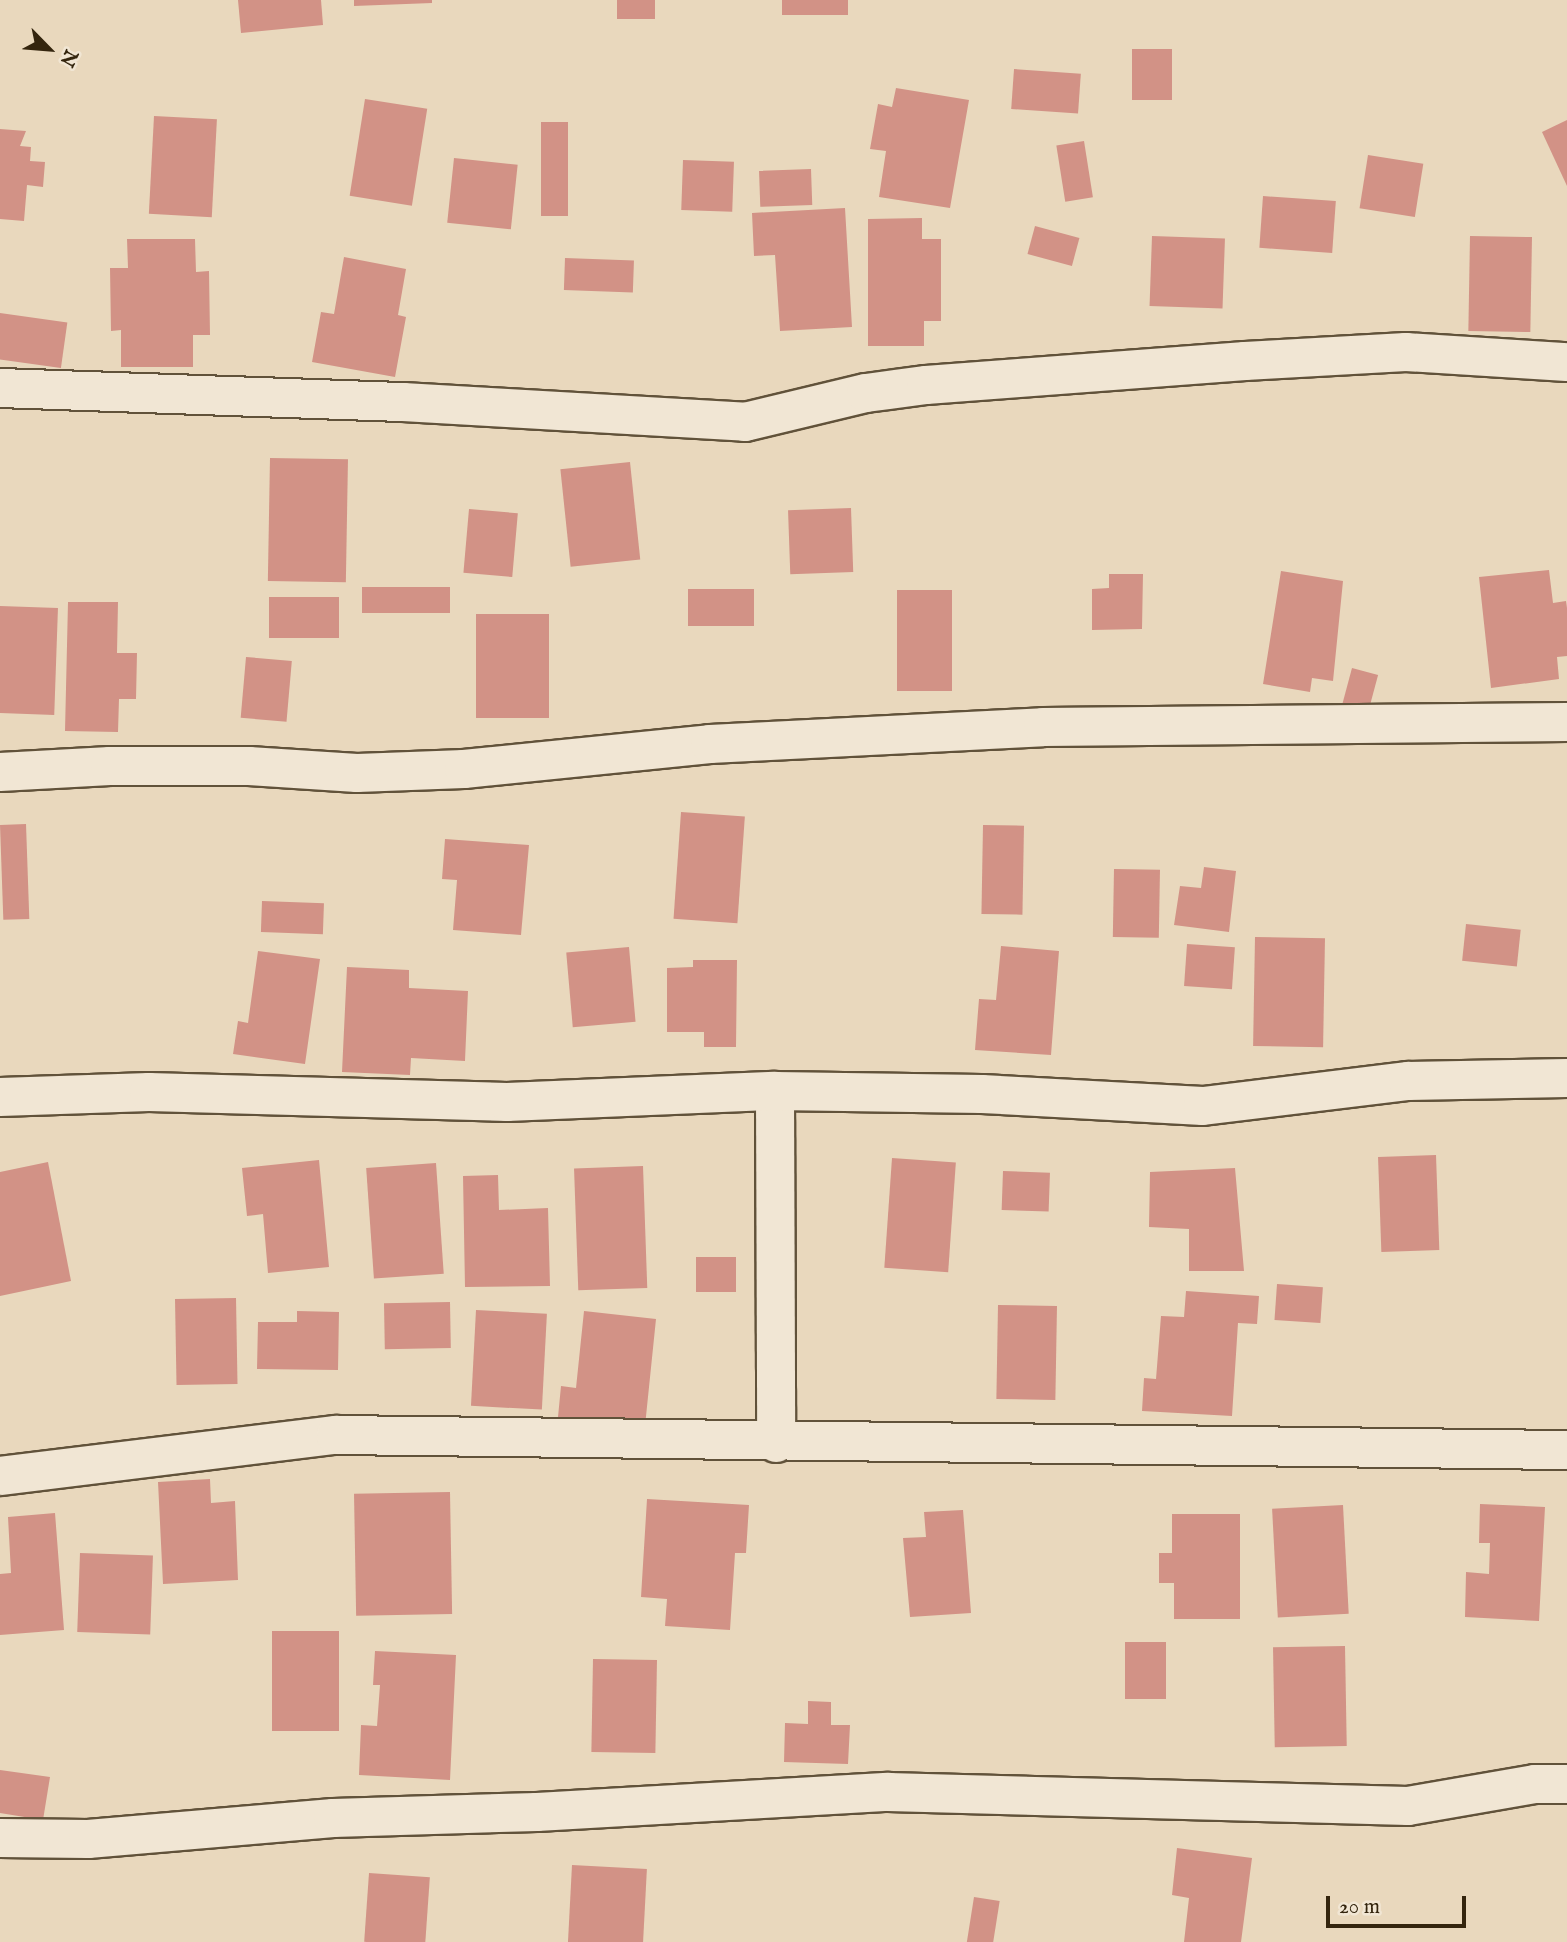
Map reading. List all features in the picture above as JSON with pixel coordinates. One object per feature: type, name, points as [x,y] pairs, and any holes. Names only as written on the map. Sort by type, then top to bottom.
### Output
[{"type":"street","points":[[0,388],[403,402],[745,422],[866,393],[926,385],[1245,361],[1406,352],[1567,362]]},
{"type":"street","points":[[0,772],[110,765],[249,766],[357,773],[464,769],[710,744],[1043,727],[1567,722]]},
{"type":"street","points":[[0,1097],[149,1092],[507,1102],[775,1091],[982,1094],[1203,1106],[1408,1081],[1567,1078]]},
{"type":"street","points":[[775,1091],[776,1443]]},
{"type":"street","points":[[0,1476],[336,1435],[776,1443],[1567,1450]]},
{"type":"street","points":[[0,1838],[88,1839],[333,1818],[537,1812],[888,1792],[1408,1806],[1535,1784],[1567,1784]]},
{"type":"building","points":[[238,0],[321,0],[323,25],[241,33]]},
{"type":"building","points":[[354,0],[432,0],[432,3],[354,6]]},
{"type":"building","points":[[617,0],[655,0],[655,19],[617,19]]},
{"type":"building","points":[[782,0],[848,0],[848,15],[782,15]]},
{"type":"building","points":[[1132,49],[1172,49],[1172,100],[1132,100]]},
{"type":"building","points":[[1014,69],[1081,74],[1078,114],[1011,109]]},
{"type":"building","points":[[896,88],[969,100],[950,208],[879,197],[886,151],[870,149],[878,104],[892,107]]},
{"type":"building","points":[[365,99],[427,109],[412,206],[350,196]]},
{"type":"building","points":[[154,116],[217,119],[212,217],[149,214]]},
{"type":"building","points":[[1567,120],[1567,186],[1542,132]]},
{"type":"building","points":[[541,122],[568,122],[568,216],[541,216]]},
{"type":"building","points":[[0,129],[26,131],[20,146],[31,147],[30,161],[45,162],[43,187],[27,185],[24,221],[0,219]]},
{"type":"building","points":[[1084,141],[1093,197],[1065,202],[1056,145]]},
{"type":"building","points":[[1368,155],[1423,164],[1415,217],[1360,208]]},
{"type":"building","points":[[454,158],[518,165],[511,229],[447,223]]},
{"type":"building","points":[[683,160],[734,162],[732,212],[681,210]]},
{"type":"building","points":[[811,169],[812,205],[760,207],[759,171]]},
{"type":"building","points":[[1263,196],[1336,201],[1332,253],[1259,248]]},
{"type":"building","points":[[845,208],[852,327],[780,331],[775,255],[754,256],[752,213]]},
{"type":"building","points":[[922,218],[922,239],[941,239],[941,321],[924,321],[924,346],[868,346],[868,219]]},
{"type":"building","points":[[1035,226],[1079,238],[1072,266],[1027,254]]},
{"type":"building","points":[[1152,236],[1225,239],[1223,309],[1150,306]]},
{"type":"building","points":[[1470,236],[1532,237],[1530,332],[1468,331]]},
{"type":"building","points":[[127,239],[195,239],[196,272],[209,271],[210,335],[193,335],[193,367],[121,367],[121,330],[111,331],[110,268],[128,268]]},
{"type":"building","points":[[344,257],[406,269],[398,315],[406,317],[395,377],[312,362],[321,312],[334,314]]},
{"type":"building","points":[[565,258],[634,260],[633,292],[564,290]]},
{"type":"building","points":[[0,313],[67,322],[61,368],[0,359]]},
{"type":"building","points":[[270,458],[348,459],[346,582],[268,581]]},
{"type":"building","points":[[630,462],[640,559],[571,567],[560,469]]},
{"type":"building","points":[[851,508],[853,572],[790,574],[788,510]]},
{"type":"building","points":[[469,509],[518,513],[512,577],[463,573]]},
{"type":"building","points":[[1549,570],[1553,603],[1566,601],[1567,608],[1567,656],[1557,657],[1559,679],[1491,688],[1479,577]]},
{"type":"building","points":[[1281,571],[1343,581],[1333,681],[1312,678],[1310,692],[1263,684]]},
{"type":"building","points":[[1109,574],[1143,574],[1142,629],[1092,630],[1092,589],[1109,588]]},
{"type":"building","points":[[362,587],[450,587],[450,613],[362,613]]},
{"type":"building","points":[[688,589],[754,589],[754,626],[688,626]]},
{"type":"building","points":[[897,590],[952,590],[952,691],[897,691]]},
{"type":"building","points":[[269,597],[339,597],[339,638],[269,638]]},
{"type":"building","points":[[68,602],[118,602],[117,653],[137,653],[136,699],[119,699],[118,732],[65,731]]},
{"type":"building","points":[[0,606],[58,608],[54,715],[0,713]]},
{"type":"building","points":[[476,614],[549,614],[549,718],[476,718]]},
{"type":"building","points":[[246,657],[292,661],[287,722],[241,718]]},
{"type":"building","points":[[1352,668],[1378,675],[1369,711],[1342,704]]},
{"type":"building","points":[[681,812],[745,816],[737,923],[674,919]]},
{"type":"building","points":[[26,824],[29,919],[3,920],[0,825]]},
{"type":"building","points":[[983,825],[1024,826],[1022,915],[981,914]]},
{"type":"building","points":[[445,839],[529,845],[521,935],[453,930],[457,880],[442,879]]},
{"type":"building","points":[[1204,867],[1236,871],[1229,932],[1174,925],[1180,886],[1201,888]]},
{"type":"building","points":[[1114,869],[1160,870],[1159,938],[1113,937]]},
{"type":"building","points":[[262,901],[324,903],[323,934],[261,932]]},
{"type":"building","points":[[1466,924],[1521,930],[1517,967],[1462,961]]},
{"type":"building","points":[[1255,937],[1325,938],[1323,1047],[1253,1046]]},
{"type":"building","points":[[1187,944],[1235,947],[1232,989],[1184,986]]},
{"type":"building","points":[[1001,946],[1059,951],[1051,1055],[975,1050],[979,999],[996,1000]]},
{"type":"building","points":[[629,947],[636,1022],[573,1027],[566,952]]},
{"type":"building","points":[[258,951],[320,959],[305,1064],[233,1054],[238,1021],[248,1023]]},
{"type":"building","points":[[693,960],[737,960],[736,1047],[704,1047],[704,1032],[667,1032],[667,968],[693,967]]},
{"type":"building","points":[[347,967],[409,970],[409,988],[468,991],[465,1061],[411,1058],[410,1075],[342,1072]]},
{"type":"building","points":[[1436,1155],[1439,1250],[1381,1252],[1378,1157]]},
{"type":"building","points":[[892,1158],[956,1162],[948,1272],[884,1268]]},
{"type":"building","points":[[319,1160],[329,1267],[268,1273],[263,1214],[247,1216],[242,1168]]},
{"type":"building","points":[[48,1162],[71,1281],[0,1296],[0,1172]]},
{"type":"building","points":[[436,1163],[444,1274],[374,1279],[366,1168]]},
{"type":"building","points":[[643,1166],[647,1288],[578,1290],[574,1168]]},
{"type":"building","points":[[1235,1168],[1244,1271],[1189,1271],[1189,1229],[1149,1227],[1150,1172]]},
{"type":"building","points":[[1003,1171],[1050,1173],[1049,1212],[1002,1210]]},
{"type":"building","points":[[498,1175],[499,1210],[548,1208],[550,1286],[465,1287],[463,1176]]},
{"type":"building","points":[[696,1257],[736,1257],[736,1292],[696,1292]]},
{"type":"building","points":[[1277,1284],[1323,1287],[1320,1323],[1274,1320]]},
{"type":"building","points":[[1186,1291],[1259,1296],[1257,1324],[1238,1323],[1232,1416],[1142,1411],[1144,1378],[1156,1379],[1161,1316],[1184,1317]]},
{"type":"building","points":[[236,1298],[238,1384],[177,1385],[175,1299]]},
{"type":"building","points":[[450,1302],[451,1348],[385,1349],[384,1303]]},
{"type":"building","points":[[998,1305],[1057,1306],[1055,1400],[996,1399]]},
{"type":"building","points":[[476,1310],[547,1314],[542,1410],[471,1406]]},
{"type":"building","points":[[297,1311],[339,1312],[338,1370],[257,1369],[258,1322],[297,1322]]},
{"type":"building","points":[[584,1311],[656,1319],[645,1426],[558,1417],[561,1386],[576,1388]]},
{"type":"building","points":[[210,1479],[211,1503],[235,1501],[238,1580],[163,1584],[158,1482]]},
{"type":"building","points":[[450,1492],[452,1614],[356,1616],[354,1494]]},
{"type":"building","points":[[647,1499],[749,1505],[746,1553],[735,1553],[730,1630],[665,1626],[667,1599],[641,1597]]},
{"type":"building","points":[[1480,1504],[1545,1507],[1539,1621],[1465,1617],[1466,1572],[1489,1574],[1490,1543],[1479,1543]]},
{"type":"building","points":[[1343,1505],[1349,1614],[1278,1618],[1272,1509]]},
{"type":"building","points":[[963,1510],[971,1613],[910,1617],[903,1538],[926,1537],[924,1512]]},
{"type":"building","points":[[55,1513],[64,1630],[0,1635],[0,1574],[11,1573],[8,1517]]},
{"type":"building","points":[[1172,1514],[1240,1514],[1240,1619],[1174,1619],[1174,1583],[1159,1583],[1159,1553],[1172,1553]]},
{"type":"building","points":[[80,1553],[153,1556],[150,1634],[77,1632]]},
{"type":"building","points":[[272,1631],[339,1631],[339,1731],[272,1731]]},
{"type":"building","points":[[1125,1642],[1166,1642],[1166,1699],[1125,1699]]},
{"type":"building","points":[[1345,1646],[1347,1746],[1275,1747],[1273,1647]]},
{"type":"building","points":[[375,1651],[456,1655],[450,1780],[359,1775],[361,1725],[377,1726],[380,1685],[373,1685]]},
{"type":"building","points":[[593,1659],[657,1660],[655,1753],[591,1752]]},
{"type":"building","points":[[808,1701],[831,1702],[831,1725],[850,1725],[848,1764],[784,1762],[785,1723],[808,1724]]},
{"type":"building","points":[[0,1770],[50,1777],[43,1820],[0,1813]]},
{"type":"building","points":[[1177,1848],[1252,1858],[1241,1942],[1184,1942],[1189,1898],[1172,1895]]},
{"type":"building","points":[[572,1865],[647,1869],[643,1942],[568,1942]]},
{"type":"building","points":[[369,1873],[430,1877],[425,1942],[364,1942]]},
{"type":"building","points":[[974,1897],[1000,1901],[993,1942],[967,1942]]}]
